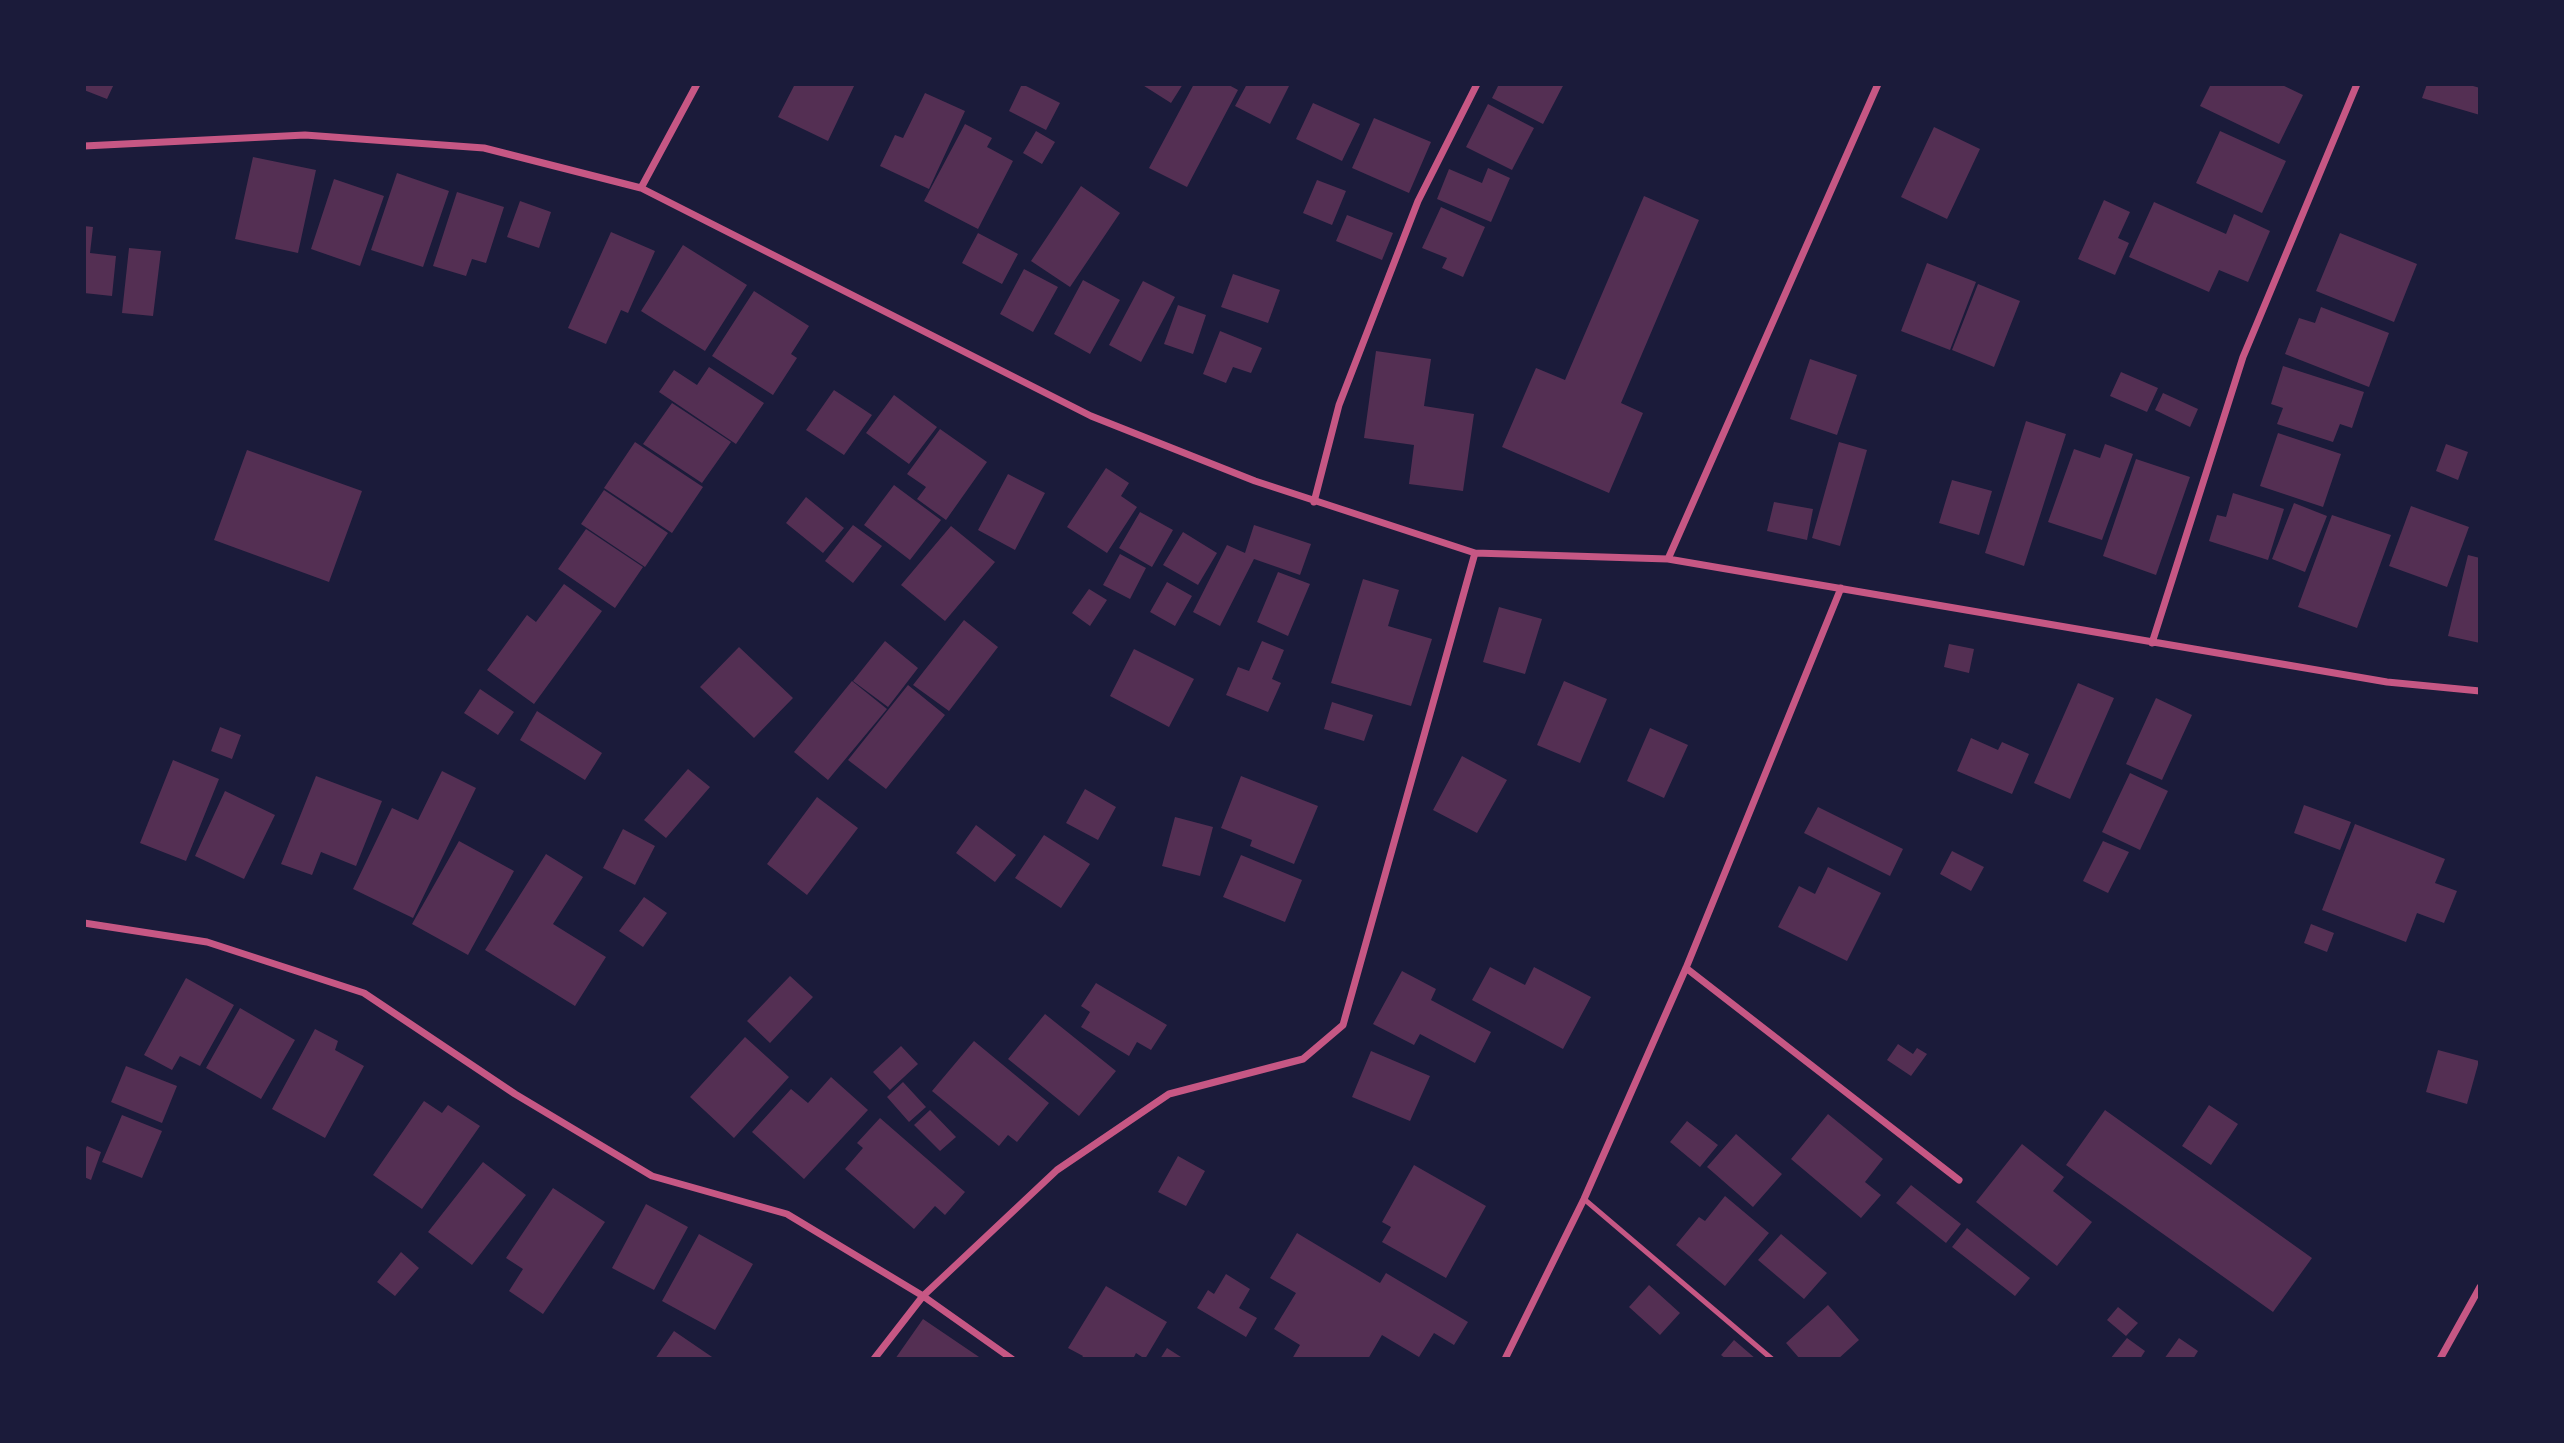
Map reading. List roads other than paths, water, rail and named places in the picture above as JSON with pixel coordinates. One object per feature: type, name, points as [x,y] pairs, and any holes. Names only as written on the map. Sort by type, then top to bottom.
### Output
[{"type":"street","points":[[640,188],[697,84]]},
{"type":"street","points":[[1314,502],[1339,405],[1418,201],[1477,84]]},
{"type":"street","points":[[1668,559],[1878,84]]},
{"type":"street","points":[[2152,643],[2243,356],[2357,84]]},
{"type":"street","points":[[84,146],[305,135],[484,148],[640,188],[1091,416],[1314,502],[1475,554],[1668,559],[2388,682],[2480,691]]},
{"type":"street","points":[[874,1359],[923,1296],[1057,1170],[1169,1094],[1303,1059],[1343,1025],[1366,951],[1475,554]]},
{"type":"street","points":[[1505,1359],[1584,1199],[1686,968],[1841,588]]},
{"type":"street","points":[[84,923],[207,942],[363,993],[515,1094],[652,1176],[787,1213],[923,1296],[1012,1359]]},
{"type":"street","points":[[1686,968],[1959,1180]]},
{"type":"street","points":[[2440,1359],[2480,1287]]},
{"type":"lane","points":[[1584,1199],[1772,1359]]}]
